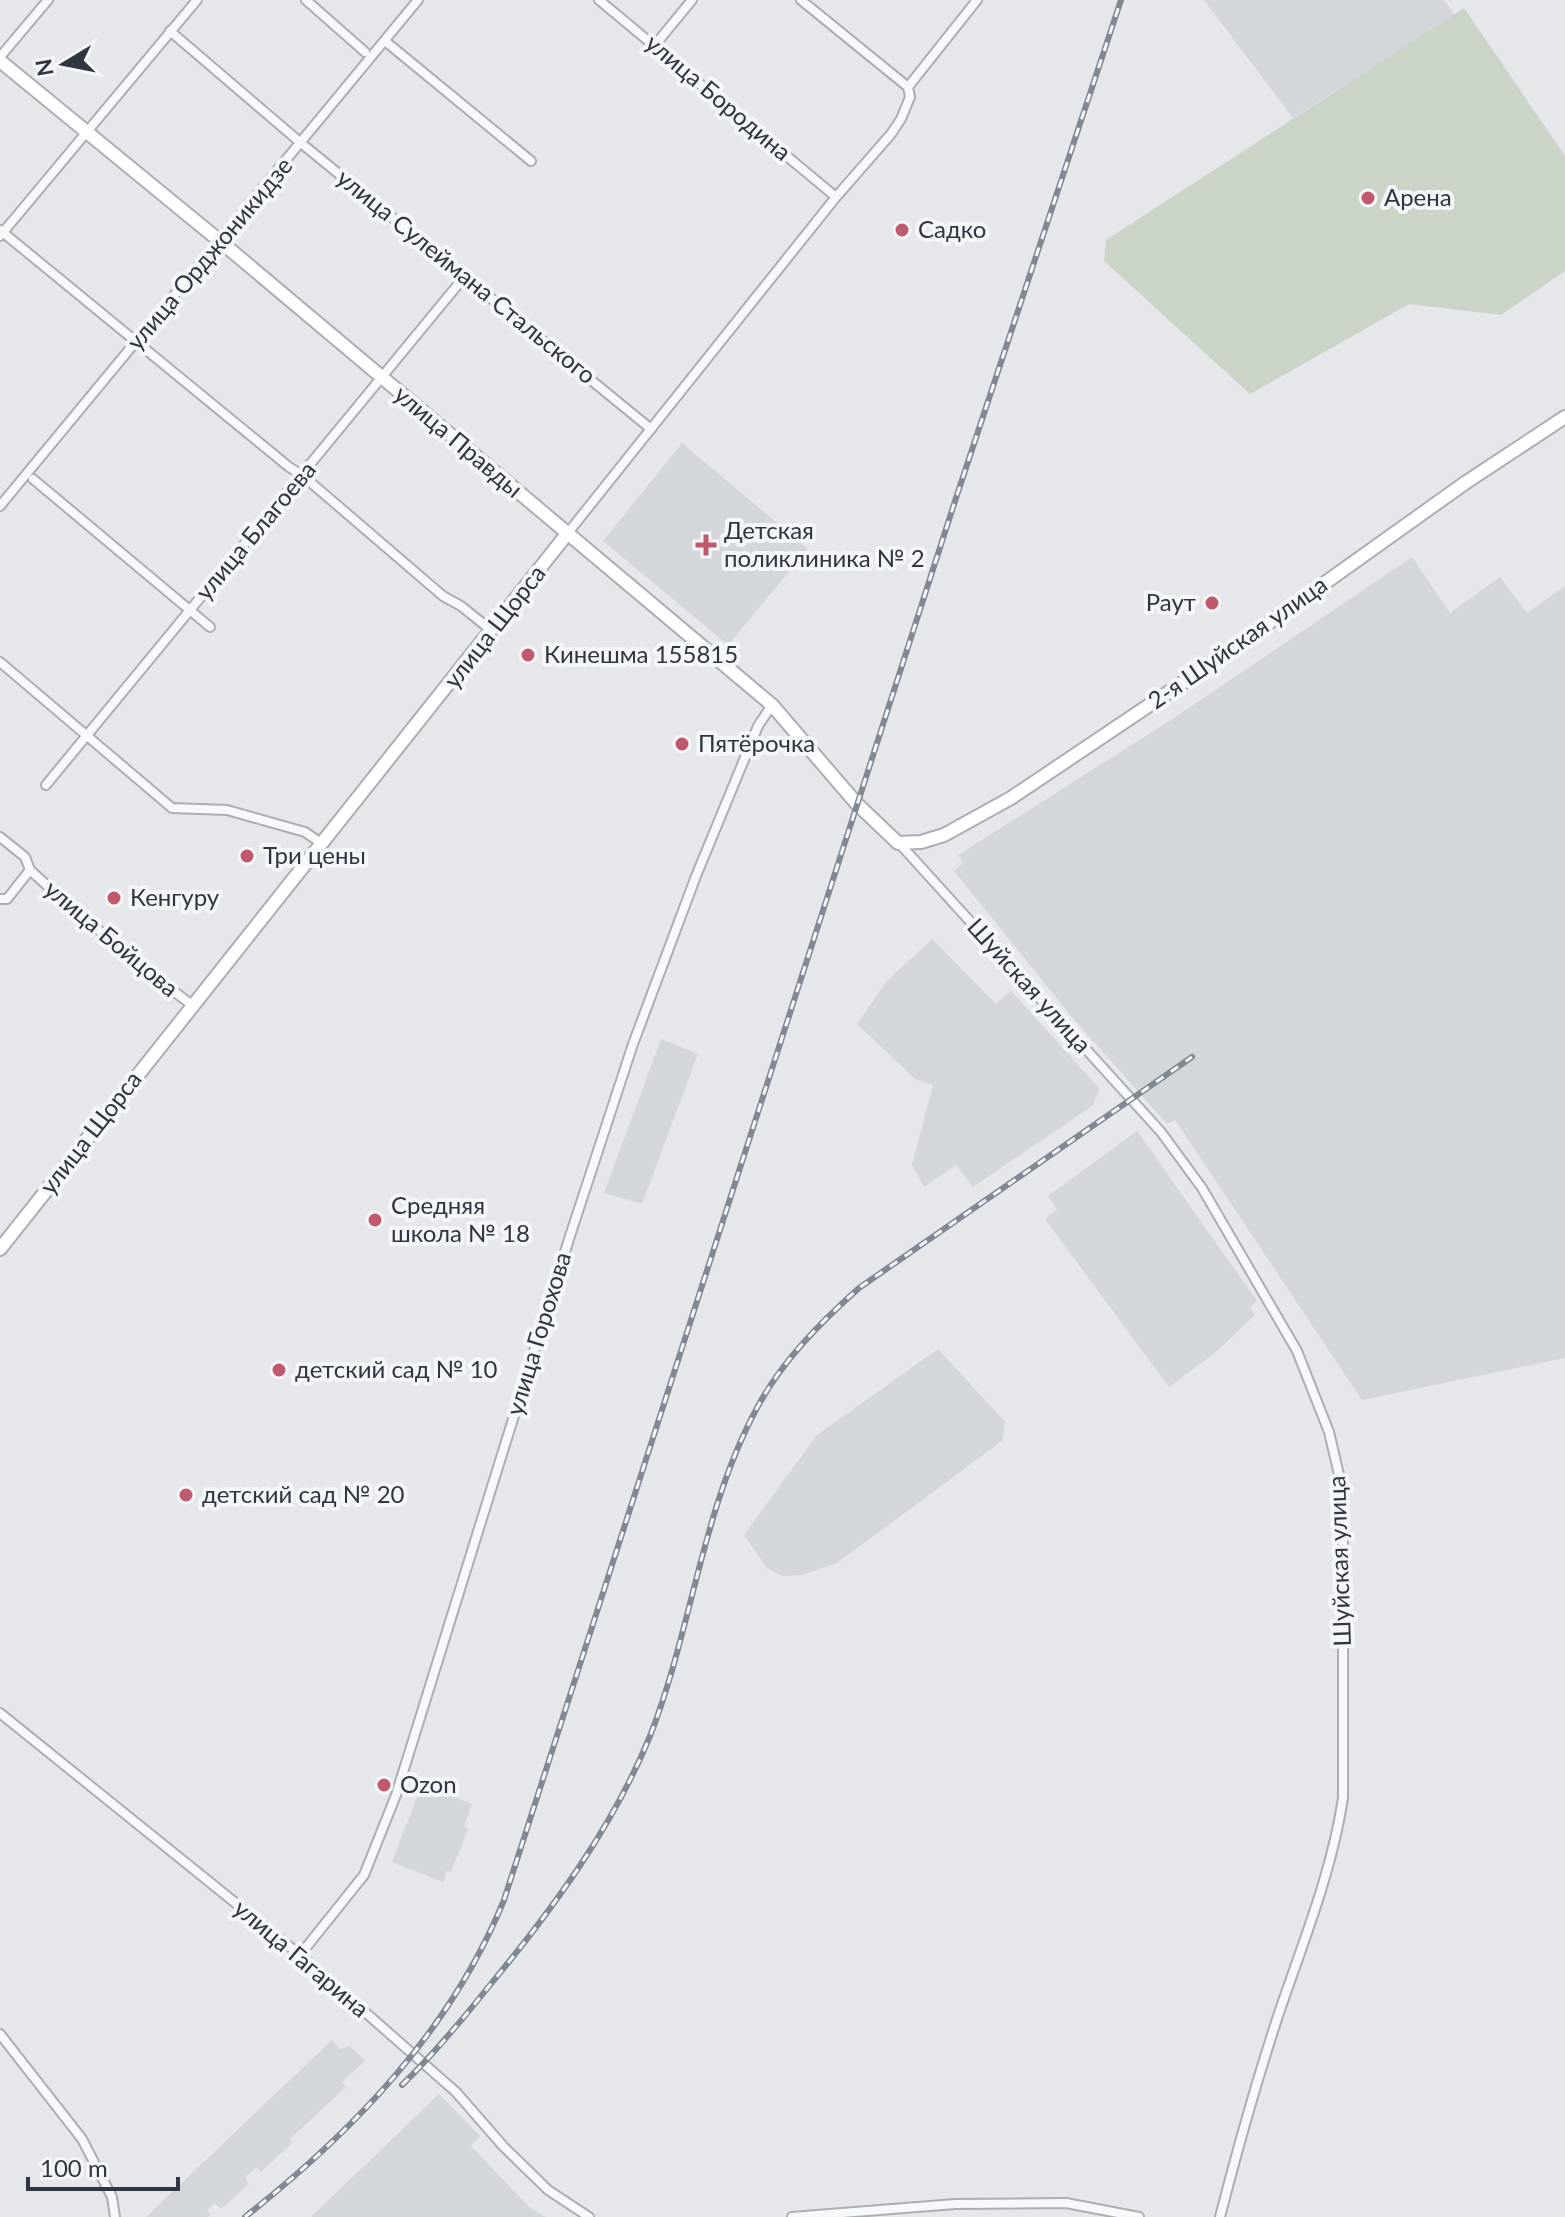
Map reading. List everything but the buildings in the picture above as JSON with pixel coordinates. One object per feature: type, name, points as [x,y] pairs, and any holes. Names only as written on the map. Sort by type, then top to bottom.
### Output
[{"type":"street","points":[[0,59],[48,0]]},
{"type":"street","points":[[197,0],[1,233],[302,475],[443,596],[491,630]]},
{"type":"street","points":[[306,0],[365,52]]},
{"type":"street","name":"улица Орджоникидзе","points":[[0,506],[418,0]]},
{"type":"street","name":"улица Бородина","points":[[599,0],[836,197]]},
{"type":"street","points":[[655,45],[692,0]]},
{"type":"street","points":[[801,0],[908,87]]},
{"type":"street","name":"улица Щорса","points":[[0,1249],[567,534],[901,119],[910,97],[908,87],[977,0]]},
{"type":"street","name":"улица Сулеймана Стальского","points":[[170,31],[301,143],[651,429]]},
{"type":"street","points":[[385,41],[531,161]]},
{"type":"street","name":"улица Правды","points":[[0,59],[772,705],[857,804],[898,843]]},
{"type":"street","name":"улица Благоева","points":[[46,785],[465,276]]},
{"type":"street","name":"2-я Шуйская улица","points":[[898,843],[921,842],[944,835],[1011,798],[1221,657],[1465,483],[1565,417]]},
{"type":"street","points":[[33,479],[210,627]]},
{"type":"street","points":[[0,662],[172,808],[227,810],[305,832],[321,843]]},
{"type":"street","name":"улица Горохова","points":[[300,1955],[364,1875],[396,1795],[550,1297],[633,1044],[724,807],[758,726],[772,705]]},
{"type":"street","name":"улица Бойцова","points":[[0,837],[25,857],[30,870],[144,969],[192,1005]]},
{"type":"street","name":"Шуйская улица","points":[[898,843],[1161,1132],[1202,1188],[1297,1351],[1329,1432],[1343,1508],[1343,1782],[1339,1821],[1327,1872],[1248,2109],[1220,2217]]},
{"type":"street","points":[[0,899],[7,899],[30,870]]},
{"type":"street","name":"улица Гагарина","points":[[0,1713],[300,1955],[456,2092],[503,2146],[548,2190],[589,2217]]},
{"type":"street","points":[[0,2034],[82,2139],[112,2197],[115,2217]]},
{"type":"street","points":[[792,2217],[955,2204],[1066,2203],[1139,2217]]},
{"type":"shaded area","points":[[1204,0],[1444,0],[1455,15],[1293,118]]},
{"type":"shaded area","name":"Арена","points":[[1464,8],[1565,156],[1565,271],[1501,315],[1409,304],[1250,394],[1104,261],[1106,240]]},
{"type":"shaded area","name":"Детская поликлиника № 2","points":[[682,443],[808,549],[728,645],[603,541]]},
{"type":"shaded area","points":[[1412,557],[1450,613],[1500,577],[1527,613],[1565,586],[1565,1358],[1362,1400],[1175,1120],[1167,1124],[1071,1016],[954,871],[963,863],[958,855],[1174,718]]},
{"type":"shaded area","points":[[932,939],[996,1004],[1011,991],[1100,1089],[1092,1106],[973,1187],[956,1165],[924,1187],[912,1165],[933,1085],[915,1079],[857,1024],[886,982]]},
{"type":"shaded area","points":[[661,1039],[698,1054],[642,1204],[604,1193]]},
{"type":"shaded area","points":[[1137,1131],[1257,1301],[1250,1307],[1255,1315],[1217,1351],[1169,1387],[1045,1219],[1057,1209],[1048,1196]]},
{"type":"shaded area","points":[[938,1349],[1005,1422],[1002,1441],[837,1563],[802,1575],[782,1576],[767,1568],[744,1535],[817,1435]]},
{"type":"shaded area","points":[[422,1784],[472,1804],[464,1826],[468,1829],[451,1872],[447,1871],[443,1882],[392,1862]]},
{"type":"shaded area","points":[[332,2040],[340,2049],[350,2046],[365,2061],[342,2082],[346,2087],[290,2139],[292,2143],[261,2172],[257,2167],[245,2177],[249,2184],[221,2209],[215,2203],[207,2210],[211,2215],[208,2217],[146,2217]]},
{"type":"shaded area","points":[[439,2094],[480,2136],[471,2146],[529,2207],[546,2217],[311,2217]]},
{"type":"railway","points":[[245,2217],[324,2149],[396,2075],[457,1992],[504,1900],[956,498],[1121,0]]},
{"type":"railway","points":[[402,2085],[458,2024],[536,1927],[618,1803],[650,1736],[664,1695],[710,1528],[738,1447],[767,1391],[790,1359],[859,1288],[1192,1057]]},
{"type":"place","name":"Арена","points":[[1368,198]]},
{"type":"place","name":"Садко","points":[[902,230]]},
{"type":"place","name":"Детская поликлиника № 2","points":[[706,545]]},
{"type":"place","name":"Раут","points":[[1212,603]]},
{"type":"place","name":"Кинешма 155815","points":[[528,655]]},
{"type":"place","name":"Пятёрочка","points":[[682,744]]},
{"type":"place","name":"Три цены","points":[[247,856]]},
{"type":"place","name":"Кенгуру","points":[[114,898]]},
{"type":"place","name":"Средняя школа № 18","points":[[375,1220]]},
{"type":"place","name":"детский сад № 10","points":[[279,1370]]},
{"type":"place","name":"детский сад № 20","points":[[186,1495]]},
{"type":"place","name":"Ozon","points":[[384,1785]]}]
